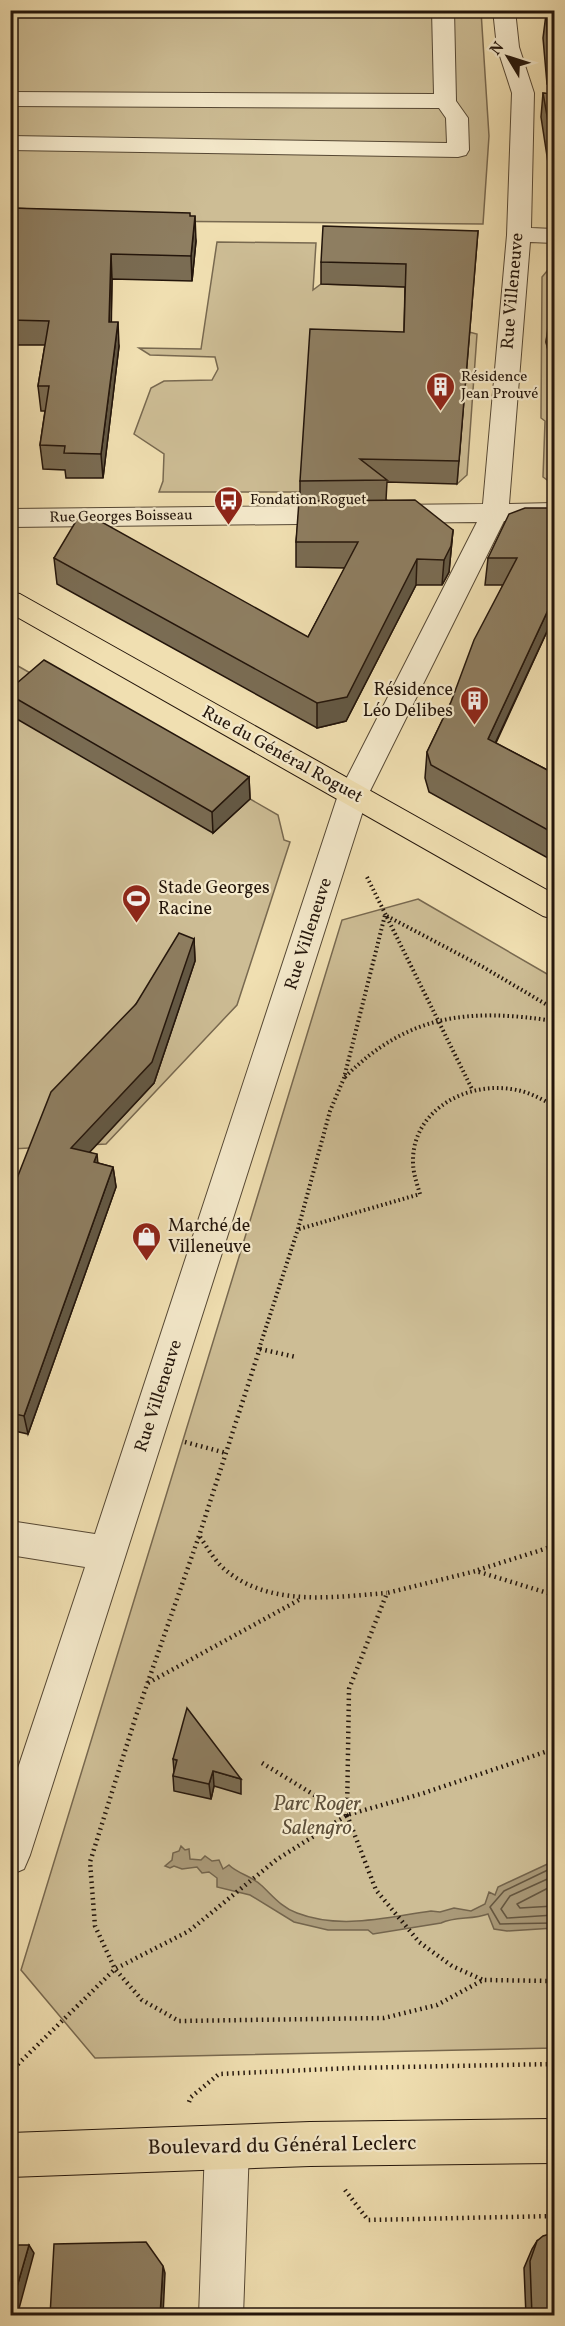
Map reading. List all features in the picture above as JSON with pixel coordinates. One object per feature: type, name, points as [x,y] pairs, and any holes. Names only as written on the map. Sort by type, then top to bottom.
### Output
[{"type":"main road","name":"Rue du Général Roguet","points":[[10,601],[555,908]]},
{"type":"main road","name":"Boulevard du Général Leclerc","points":[[10,2155],[310,2144],[555,2140]]},
{"type":"street","points":[[10,143],[458,150],[457,118],[445,101],[443,10]]},
{"type":"street","name":"Rue Villeneuve","points":[[10,1855],[353,795],[495,512],[532,93],[508,47],[504,10]]},
{"type":"street","points":[[10,99],[445,101]]},
{"type":"street","points":[[197,146],[201,100]]},
{"type":"street","points":[[519,235],[555,236]]},
{"type":"street","name":"Rue Georges Boisseau","points":[[10,518],[555,512]]},
{"type":"street","points":[[10,1538],[108,1553]]},
{"type":"street","points":[[221,2316],[227,2147]]},
{"type":"path","points":[[335,855],[367,877],[472,1089]]},
{"type":"path","points":[[385,915],[483,967],[555,1009]]},
{"type":"path","points":[[385,915],[344,1078],[330,1111],[298,1229],[90,1862],[95,1926],[115,1969],[142,2000],[179,2021],[384,2018],[437,2005],[483,1980]]},
{"type":"path","points":[[344,1078],[361,1058],[381,1044],[405,1031],[437,1019],[501,1015],[555,1021]]},
{"type":"path","points":[[298,1229],[420,1194],[412,1159],[420,1128],[441,1104],[472,1089],[503,1086],[527,1091],[555,1106]]},
{"type":"path","points":[[260,1348],[296,1357]]},
{"type":"path","points":[[199,1536],[224,1569],[255,1589],[299,1599],[387,1593],[476,1571],[555,1546]]},
{"type":"path","points":[[476,1571],[555,1595]]},
{"type":"path","points":[[387,1593],[349,1689],[347,1815],[376,1890],[419,1942],[452,1966],[483,1980],[555,1981]]},
{"type":"path","points":[[148,1683],[299,1599]]},
{"type":"path","points":[[10,2072],[115,1969],[189,1931],[276,1860],[347,1815],[424,1793],[555,1749]]},
{"type":"path","points":[[262,1763],[347,1815]]},
{"type":"path","points":[[173,2149],[191,2097],[219,2074],[351,2068],[555,2064]]},
{"type":"path","points":[[310,2144],[368,2220],[555,2216]]},
{"type":"green space","points":[[11,11],[481,11],[489,136],[483,224],[11,220]]},
{"type":"green space","points":[[217,242],[316,243],[313,290],[321,284],[405,287],[469,332],[477,334],[467,475],[457,484],[467,357],[301,492],[159,492],[163,481],[164,454],[134,434],[151,388],[164,381],[212,380],[218,369],[215,357],[150,355],[139,348],[201,349]]},
{"type":"green space","points":[[554,265],[554,300],[546,342],[554,378],[554,485],[543,477],[545,421],[541,418],[542,277]]},
{"type":"green space","name":"Stade Georges Racine","points":[[11,662],[278,815],[284,840],[290,842],[237,1005],[106,1144],[11,1149]]},
{"type":"green space","name":"Parc Roger Salengro","points":[[418,899],[554,978],[554,2048],[95,2058],[21,1970],[342,920]]},
{"type":"water","points":[[181,1846],[185,1850],[189,1849],[190,1859],[201,1860],[205,1856],[212,1861],[219,1860],[223,1869],[229,1865],[257,1882],[292,1911],[330,1921],[364,1921],[431,1911],[440,1912],[454,1908],[471,1911],[485,1904],[489,1892],[495,1895],[498,1887],[554,1861],[554,1928],[507,1931],[494,1929],[488,1914],[373,1934],[368,1930],[328,1930],[294,1922],[250,1895],[217,1887],[217,1878],[209,1872],[202,1873],[197,1867],[182,1869],[165,1866],[172,1860],[173,1853],[179,1851]]},
{"type":"building","points":[[546,14],[555,15],[555,61],[549,60]]},
{"type":"building","points":[[555,76],[555,161],[543,93],[552,94],[551,77]]},
{"type":"building","points":[[10,208],[190,213],[190,216],[195,216],[191,256],[111,254],[109,322],[118,322],[101,454],[64,453],[65,446],[40,445],[49,386],[38,386],[49,321],[10,320]]},
{"type":"building","points":[[323,226],[478,231],[459,461],[360,459],[387,480],[300,481],[310,329],[404,332],[406,264],[321,262]]},
{"type":"building","points":[[555,285],[555,343],[549,319]]},
{"type":"building","points":[[415,500],[453,530],[451,546],[444,560],[417,559],[347,697],[317,703],[54,558],[82,511],[308,637],[358,542],[296,542],[299,501]]},
{"type":"building","points":[[525,508],[555,508],[555,595],[488,739],[555,774],[555,834],[431,765],[427,752],[451,702],[474,640],[517,558],[488,558],[509,514]]},
{"type":"building","points":[[44,660],[249,777],[212,812],[10,695],[10,689]]},
{"type":"building","points":[[179,933],[194,939],[152,1062],[71,1148],[97,1154],[94,1162],[113,1167],[24,1416],[10,1413],[10,1196],[51,1092],[136,1004]]},
{"type":"building","points":[[187,1708],[241,1779],[213,1771],[209,1784],[173,1776],[177,1760],[173,1759]]},
{"type":"building","points":[[555,2233],[555,2316],[532,2316],[530,2261],[537,2241]]},
{"type":"building","points":[[146,2242],[163,2266],[160,2316],[50,2316],[54,2244]]},
{"type":"building","points":[[10,2245],[29,2245],[10,2311]]},
{"type":"place","name":"Résidence Jean Prouvé","points":[[440,412]]},
{"type":"place","name":"Fondation Roguet","points":[[229,526]]},
{"type":"place","name":"Résidence Léo Delibes","points":[[474,726]]},
{"type":"place","name":"Stade Georges Racine","points":[[137,924]]},
{"type":"place","name":"Marché de Villeneuve","points":[[147,1262]]}]
